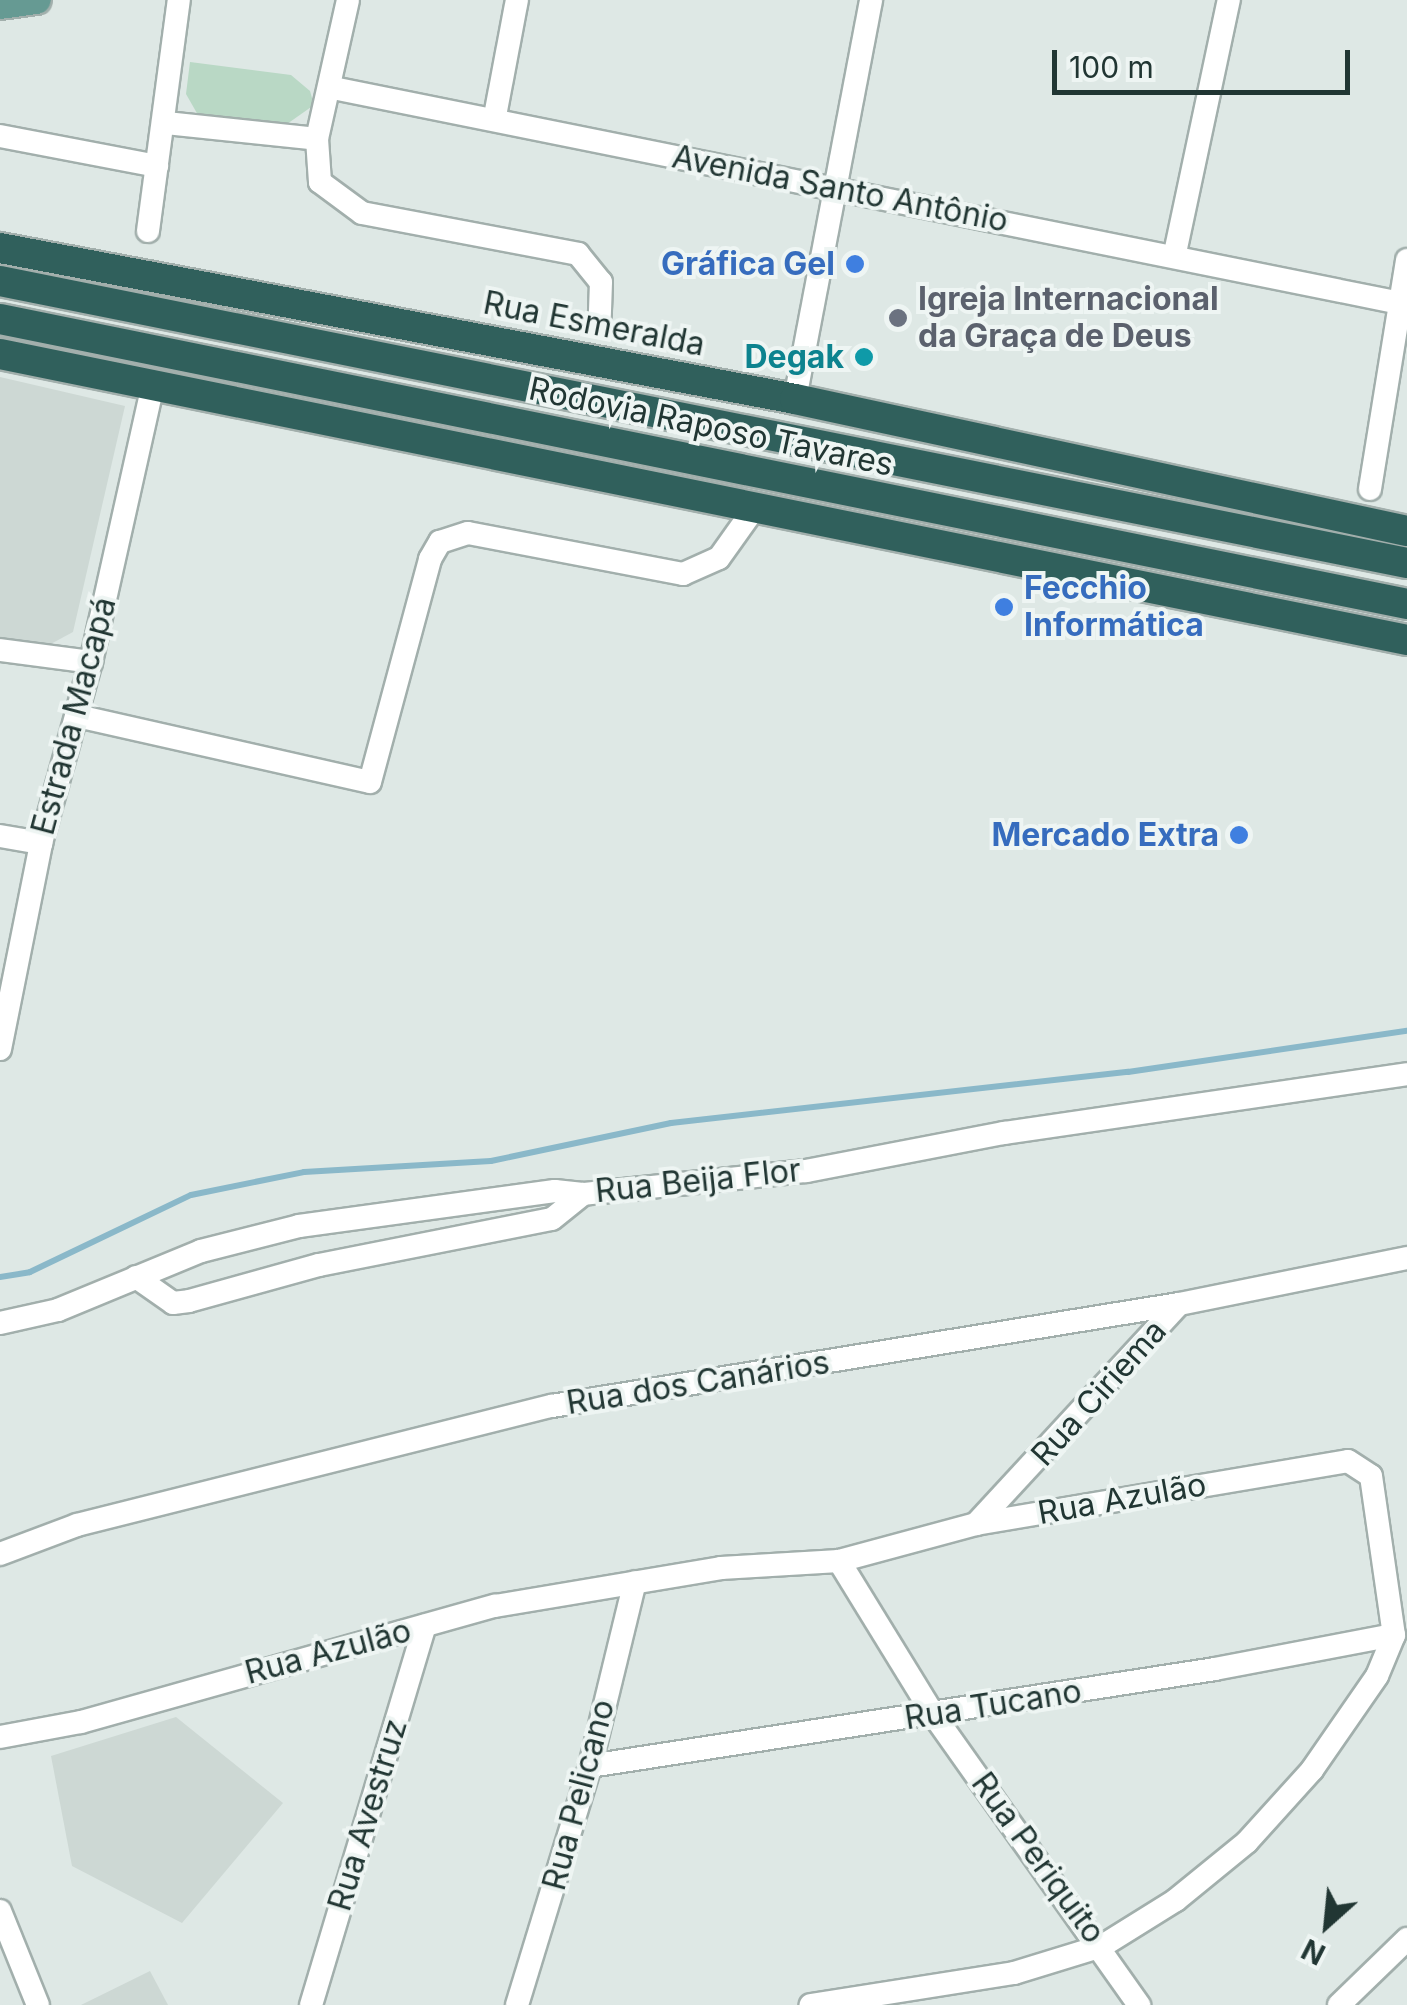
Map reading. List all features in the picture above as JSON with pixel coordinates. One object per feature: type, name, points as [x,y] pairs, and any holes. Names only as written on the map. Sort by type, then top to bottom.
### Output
[{"type":"highway","name":"Rua Esmeralda","points":[[0,248],[795,398],[1407,531]]},
{"type":"highway","name":"Rodovia Raposo Tavares","points":[[0,280],[1407,563]]},
{"type":"highway","name":"Rodovia Raposo Tavares","points":[[0,319],[1407,604]]},
{"type":"highway","points":[[549,350],[790,421],[898,461]]},
{"type":"highway","points":[[0,354],[1407,640]]},
{"type":"main road","points":[[0,5],[37,0]]},
{"type":"street","points":[[148,231],[166,123],[179,0]]},
{"type":"street","points":[[348,0],[333,88],[317,139],[320,182],[339,201],[362,213],[578,254],[601,282],[600,315]]},
{"type":"street","points":[[496,116],[517,0]]},
{"type":"street","points":[[795,398],[871,0]]},
{"type":"street","points":[[1175,253],[1228,0]]},
{"type":"street","name":"Avenida Santo Antônio","points":[[333,88],[496,116],[833,192],[1175,253],[1400,303]]},
{"type":"street","points":[[166,123],[317,139]]},
{"type":"street","points":[[0,136],[157,166]]},
{"type":"street","points":[[1370,489],[1407,260]]},
{"type":"street","name":"Estrada Macapá","points":[[0,1049],[7,963],[91,662],[153,385]]},
{"type":"street","points":[[77,716],[370,782],[430,559],[451,534],[655,572],[702,568],[732,546],[756,506]]},
{"type":"street","points":[[0,650],[91,662]]},
{"type":"street","points":[[0,836],[41,843]]},
{"type":"street","name":"Rua Beija Flor","points":[[0,1323],[58,1310],[239,1239],[300,1226],[554,1191],[583,1194],[806,1171],[1004,1132],[1407,1074]]},
{"type":"street","points":[[136,1277],[173,1303],[189,1301],[319,1265],[552,1219],[583,1194]]},
{"type":"street","name":"Rua dos Canários","points":[[0,1554],[78,1526],[552,1406],[1179,1304],[1407,1258]]},
{"type":"street","name":"Rua Ciriema","points":[[976,1524],[1179,1304]]},
{"type":"street","name":"Rua Azulão","points":[[0,1736],[81,1722],[425,1626],[635,1582],[721,1568],[839,1560],[976,1524],[1348,1462],[1371,1476],[1394,1635]]},
{"type":"street","name":"Rua Periquito","points":[[839,1560],[933,1714],[1102,1946],[1139,2005]]},
{"type":"street","name":"Rua Pelicano","points":[[517,2005],[590,1766],[635,1582]]},
{"type":"street","name":"Rua Avestruz","points":[[311,2005],[425,1626]]},
{"type":"street","points":[[812,2005],[1014,1973],[1102,1946],[1176,1900],[1247,1842],[1322,1756],[1377,1676],[1394,1635]]},
{"type":"street","name":"Rua Tucano","points":[[590,1766],[933,1714],[1394,1635]]},
{"type":"street","points":[[0,1911],[38,2005]]},
{"type":"street","points":[[1339,2005],[1407,1938]]},
{"type":"shaded area","points":[[0,377],[125,406],[73,632],[47,646],[0,641]]},
{"type":"shaded area","points":[[176,1717],[283,1803],[182,1923],[72,1866],[51,1756]]},
{"type":"shaded area","points":[[150,1971],[168,2005],[81,2005]]},
{"type":"green space","points":[[190,62],[291,75],[310,91],[314,105],[287,124],[257,130],[198,115],[186,94]]},
{"type":"waterway","points":[[0,1277],[30,1272],[191,1195],[304,1172],[491,1161],[671,1123],[1128,1072],[1407,1031]]},
{"type":"place","name":"Gráfica Gel","points":[[855,264]]},
{"type":"place","name":"Igreja Internacional da Graça de Deus","points":[[898,318]]},
{"type":"place","name":"Degak","points":[[864,357]]},
{"type":"place","name":"Fecchio Informática","points":[[1004,607]]},
{"type":"place","name":"Mercado Extra","points":[[1239,835]]}]
